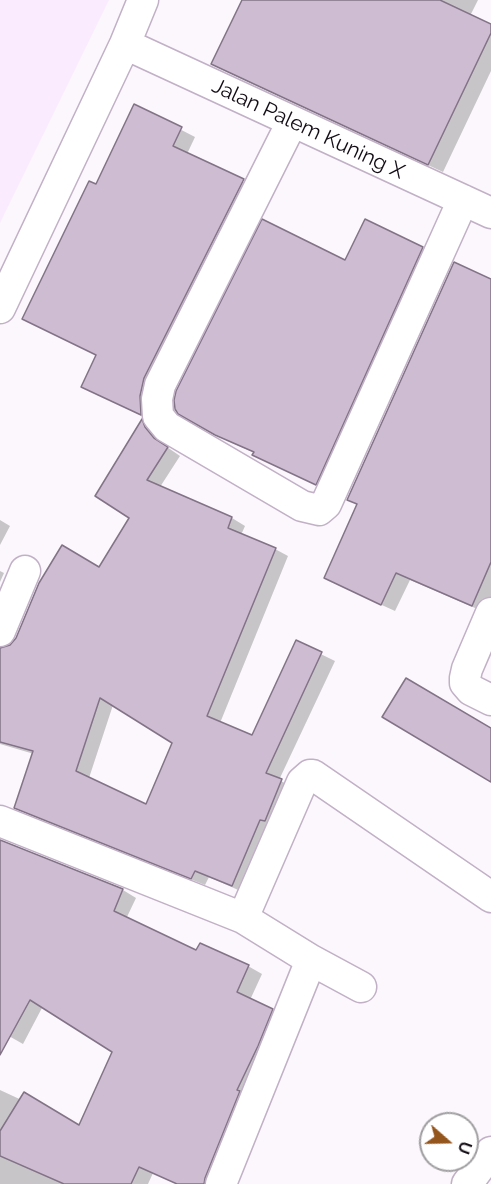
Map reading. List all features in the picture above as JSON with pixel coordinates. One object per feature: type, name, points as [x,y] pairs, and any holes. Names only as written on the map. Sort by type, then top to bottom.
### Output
[{"type":"street","points":[[0,308],[125,44],[143,0]]},
{"type":"street","name":"Jalan Palem Kuning X","points":[[125,44],[491,213]]},
{"type":"street","points":[[292,122],[160,385],[157,399],[158,416],[167,427],[302,506],[319,510],[326,504],[463,200]]},
{"type":"street","points":[[0,631],[25,571]]},
{"type":"street","points":[[491,613],[467,669],[465,683],[471,690],[491,700]]},
{"type":"street","points":[[243,918],[302,782],[310,775],[491,897]]},
{"type":"street","points":[[0,821],[243,918],[311,960],[361,987]]},
{"type":"street","points":[[221,1184],[311,960]]},
{"type":"street","points":[[467,1184],[491,1152]]},
{"type":"shaded area","points":[[0,0],[109,0],[0,223]]},
{"type":"building","points":[[242,0],[440,0],[491,24],[491,33],[428,165],[211,64]]},
{"type":"building","points":[[134,104],[182,127],[173,146],[244,179],[144,378],[140,396],[141,415],[81,387],[96,355],[22,319],[89,181],[96,184]]},
{"type":"building","points":[[262,219],[345,260],[365,219],[423,247],[316,485],[252,455],[254,452],[215,435],[178,414],[175,409],[176,391]]},
{"type":"building","points":[[454,262],[491,279],[491,562],[472,606],[396,573],[381,605],[324,578],[357,504],[347,500]]},
{"type":"building","points":[[142,419],[154,438],[168,447],[147,480],[232,517],[228,528],[276,548],[207,716],[252,735],[296,640],[322,652],[266,773],[282,779],[265,821],[260,820],[232,886],[195,871],[191,879],[14,808],[33,751],[0,742],[0,648],[10,645],[16,638],[39,583],[62,545],[99,567],[129,518],[95,496]],"holes":[[[100,698],[172,743],[146,804],[76,771]]]},
{"type":"building","points":[[406,678],[491,728],[491,782],[382,717]]},
{"type":"building","points":[[0,840],[123,889],[114,911],[196,950],[200,943],[249,965],[237,992],[273,1009],[237,1090],[240,1091],[204,1184],[177,1184],[139,1167],[131,1184],[64,1184],[0,1156],[0,1131],[24,1092],[79,1125],[112,1052],[30,1000],[0,1055]]}]
